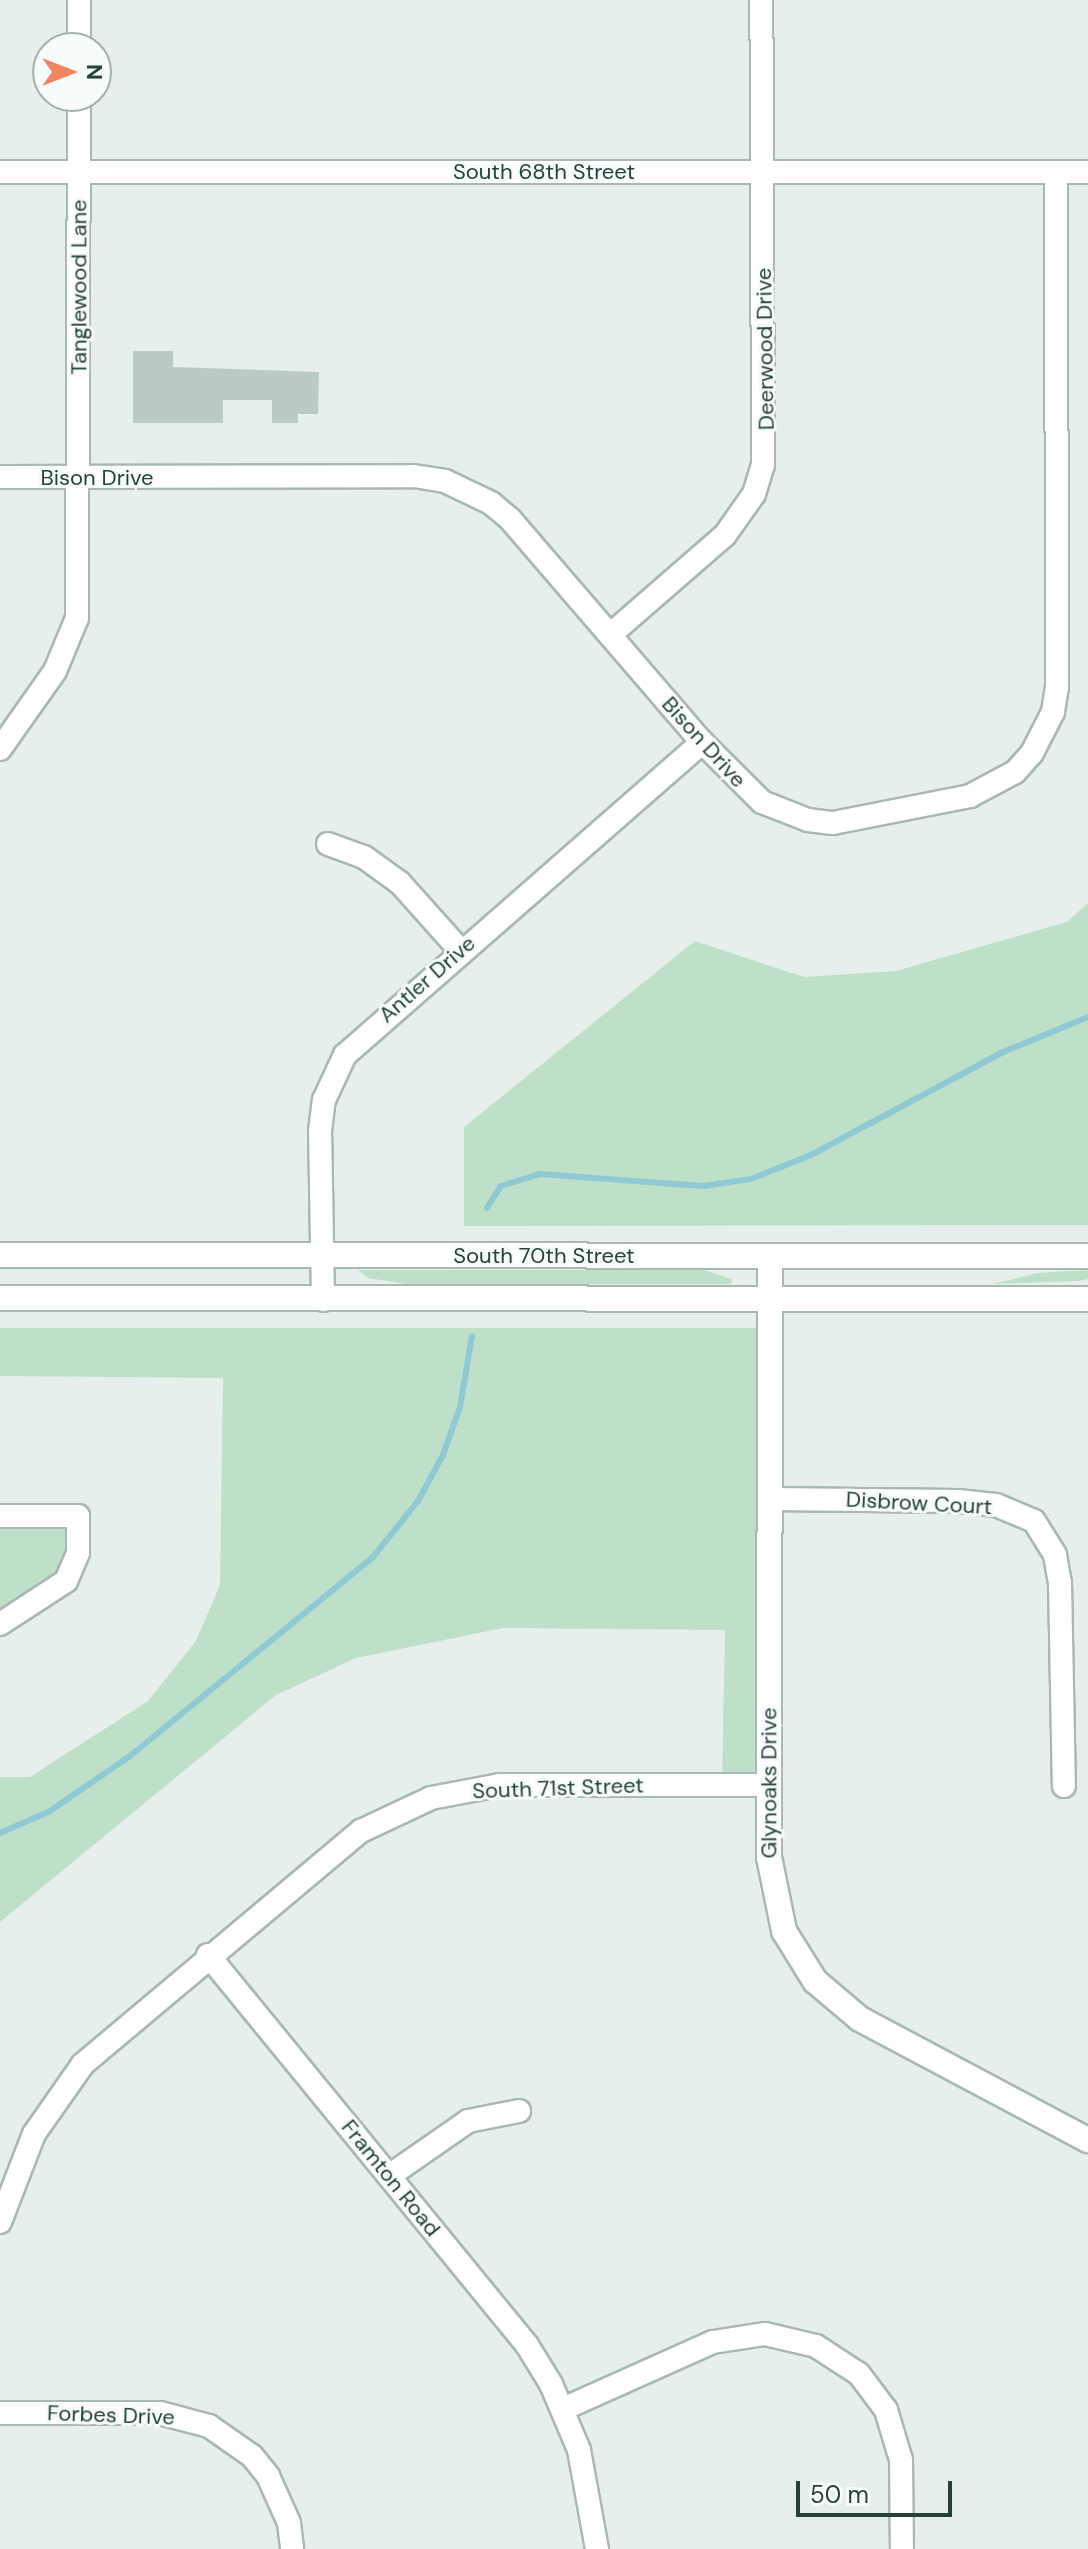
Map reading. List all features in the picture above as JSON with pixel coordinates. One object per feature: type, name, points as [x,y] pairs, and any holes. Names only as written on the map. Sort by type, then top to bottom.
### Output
[{"type":"main road","name":"South 70th Street","points":[[0,1255],[1088,1256]]},
{"type":"main road","name":"Glynoaks Drive","points":[[770,1256],[768,1785],[774,1900],[784,1931],[815,1981],[860,2019],[1088,2140]]},
{"type":"main road","name":"South 70th Street","points":[[0,1298],[1088,1299]]},
{"type":"street","points":[[79,0],[79,32]]},
{"type":"street","name":"Deerwood Drive","points":[[610,635],[725,535],[754,494],[766,440],[761,0]]},
{"type":"street","name":"Tanglewood Lane","points":[[0,749],[69,647],[78,593],[79,112]]},
{"type":"street","name":"South 68th Street","points":[[0,172],[1088,172]]},
{"type":"street","name":"Bison Drive","points":[[0,477],[414,476],[445,481],[491,503],[510,519],[702,742],[762,802],[808,820],[833,823],[970,796],[1015,772],[1043,736],[1057,687],[1056,172]]},
{"type":"street","name":"Antler Drive","points":[[323,1300],[320,1131],[333,1077],[361,1036],[702,742]]},
{"type":"street","points":[[328,844],[364,857],[400,883],[460,950]]},
{"type":"street","name":"Disbrow Court","points":[[769,1499],[958,1501],[996,1505],[1034,1521],[1055,1555],[1060,1583],[1064,1786]]},
{"type":"street","points":[[0,1516],[78,1516],[78,1553],[66,1581],[0,1624]]},
{"type":"street","name":"South 71st Street","points":[[1,2212],[34,2134],[83,2064],[208,1955],[361,1831],[431,1798],[528,1784],[768,1785]]},
{"type":"street","name":"Framton Road","points":[[208,1955],[527,2345],[563,2409],[592,2501],[597,2549]]},
{"type":"street","points":[[389,2176],[468,2121],[519,2111]]},
{"type":"street","points":[[563,2409],[713,2342],[765,2334],[816,2346],[859,2374],[886,2410],[901,2460],[902,2549]]},
{"type":"street","name":"Forbes Drive","points":[[0,2413],[160,2413],[209,2426],[252,2456],[268,2476],[289,2523],[292,2549]]},
{"type":"green space","points":[[1088,903],[1088,1225],[464,1226],[464,1127],[695,941],[804,977],[896,971],[1067,922]]},
{"type":"green space","points":[[358,1270],[704,1270],[732,1279],[731,1284],[405,1284],[368,1278]]},
{"type":"green space","points":[[1088,1270],[1088,1279],[1079,1281],[993,1284],[1038,1273]]},
{"type":"green space","points":[[0,1328],[770,1328],[768,1785],[722,1785],[725,1630],[503,1628],[356,1658],[276,1695],[0,1922],[0,1777],[30,1777],[148,1701],[196,1641],[220,1585],[223,1378],[0,1376]]},
{"type":"green space","points":[[0,1516],[78,1516],[74,1567],[0,1624]]},
{"type":"building","points":[[133,351],[173,351],[173,367],[319,372],[318,414],[298,414],[298,423],[272,423],[272,400],[223,400],[223,423],[133,423]]},
{"type":"waterway","points":[[487,1208],[501,1186],[540,1174],[703,1186],[751,1179],[811,1155],[1003,1052],[1088,1017]]},
{"type":"waterway","points":[[0,1833],[50,1811],[130,1756],[373,1557],[418,1501],[443,1455],[460,1407],[472,1336]]}]
